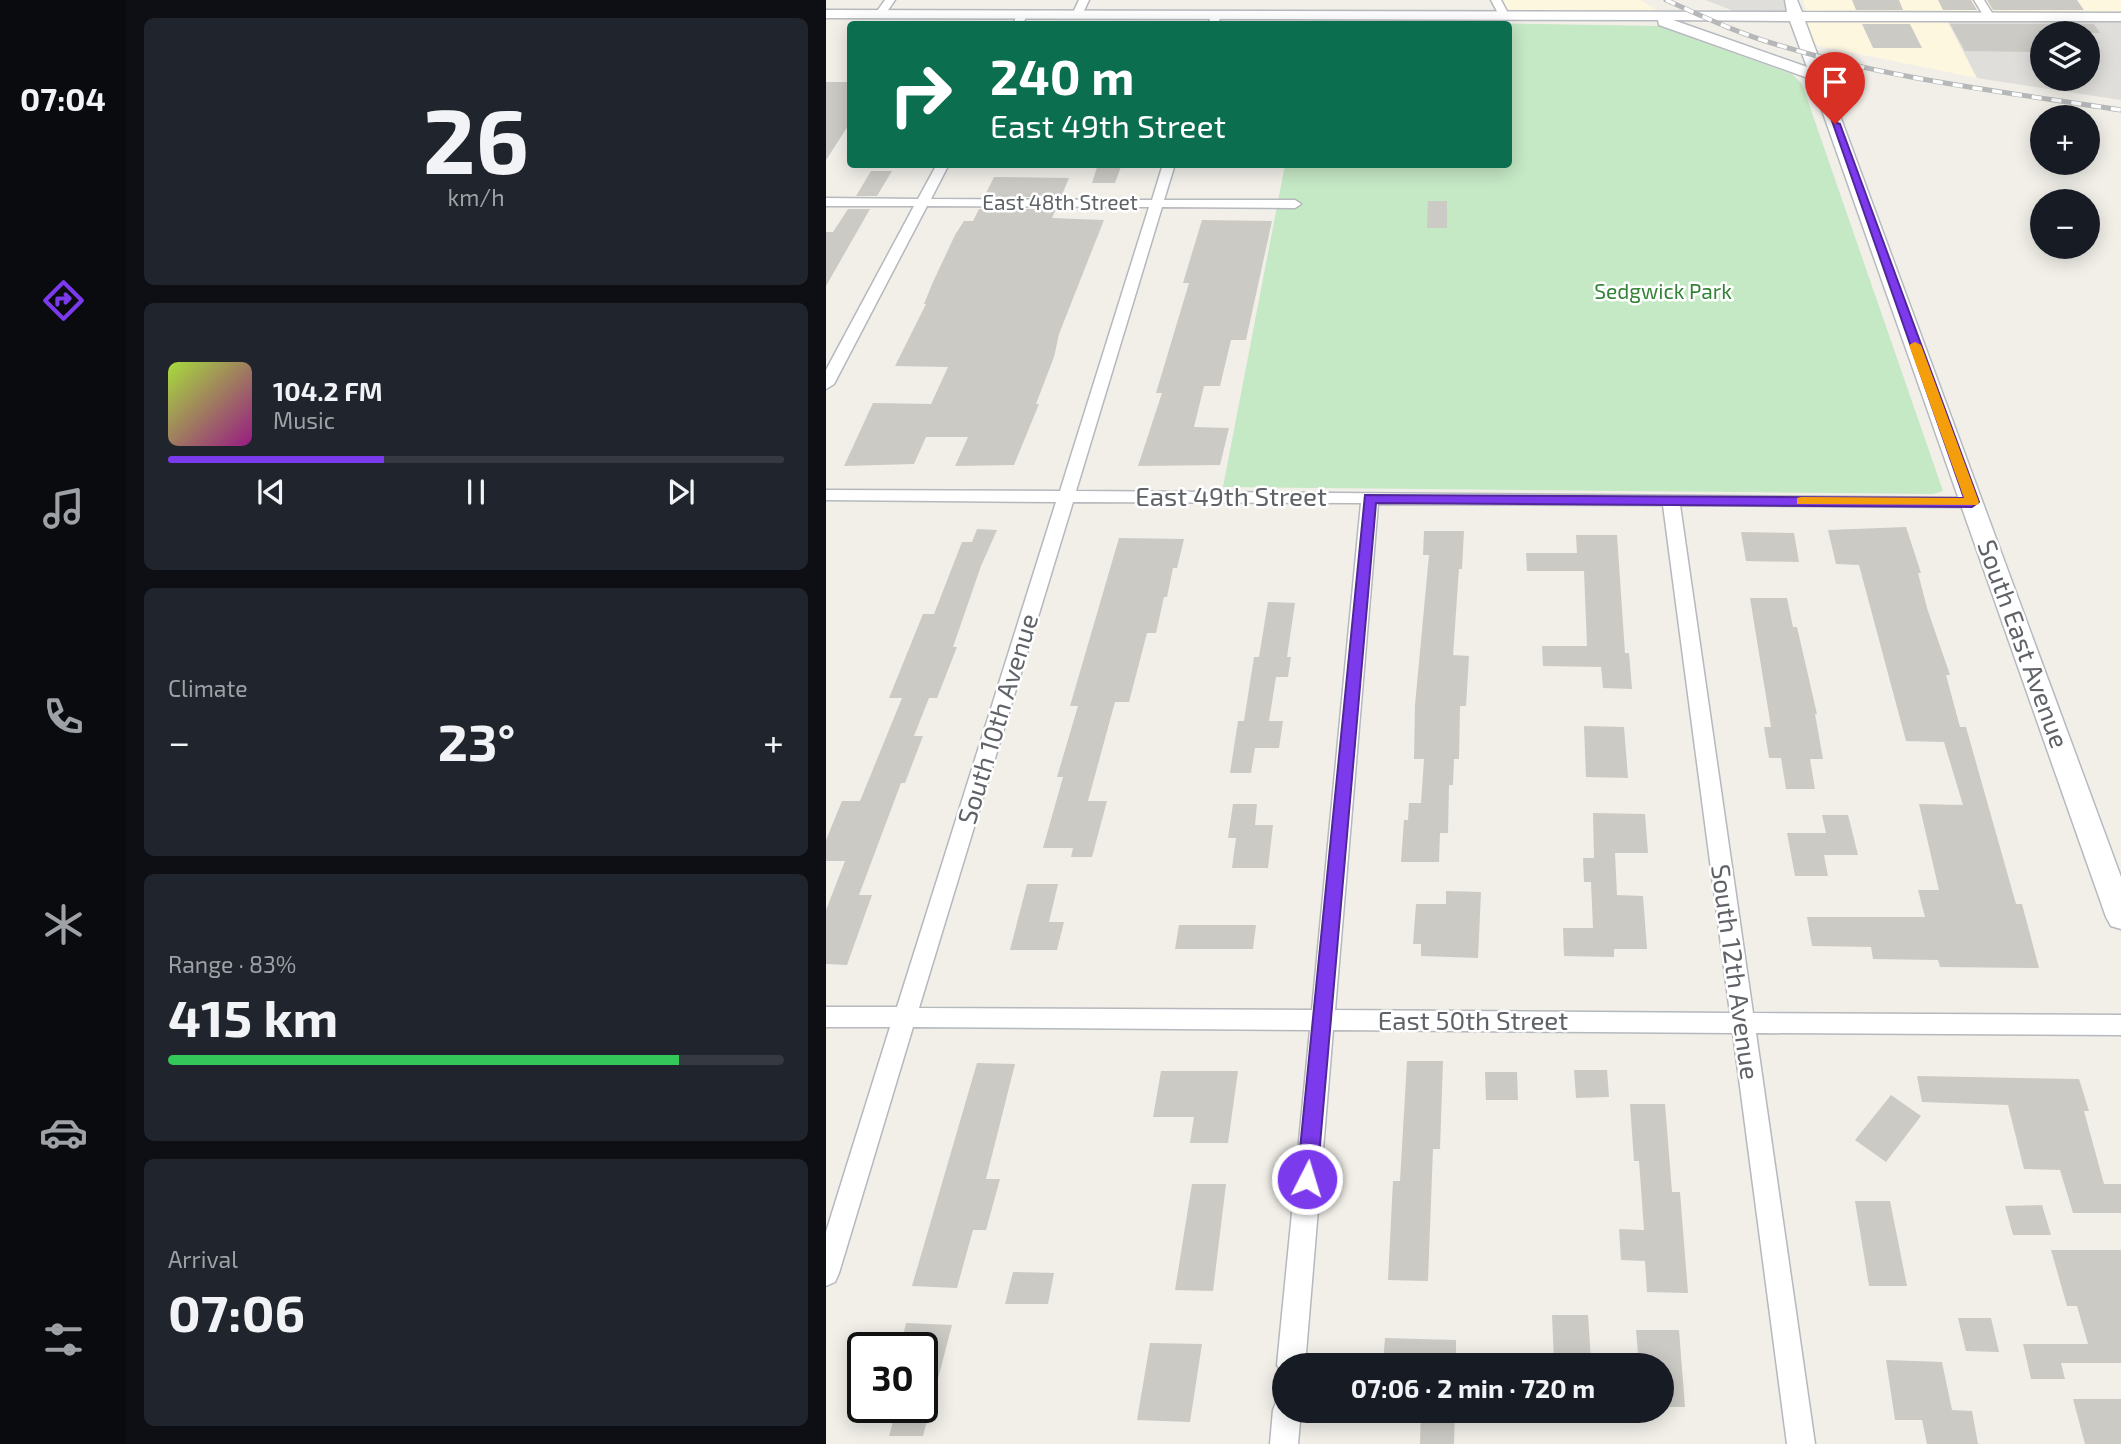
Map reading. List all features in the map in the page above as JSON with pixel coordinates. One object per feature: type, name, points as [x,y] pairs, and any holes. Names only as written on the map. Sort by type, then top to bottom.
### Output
[{"type":"main road","points":[[1791,0],[1796,16]]},
{"type":"main road","points":[[827,15],[880,14],[1020,20],[1077,15],[1214,20],[1503,15],[2121,17]]},
{"type":"main road","points":[[1647,16],[1818,75]]},
{"type":"main road","name":"South East Avenue","points":[[1796,16],[2121,917]]},
{"type":"street","points":[[880,14],[890,0]]},
{"type":"street","points":[[1077,15],[1084,0]]},
{"type":"street","points":[[1496,0],[1503,15]]},
{"type":"street","points":[[1979,0],[1989,16]]},
{"type":"street","points":[[826,384],[941,168]]},
{"type":"street","name":"South 10th Avenue","points":[[826,1273],[1168,168]]},
{"type":"street","name":"East 48th Street","points":[[826,202],[1295,204]]},
{"type":"street","name":"East 49th Street","points":[[826,495],[1972,502]]},
{"type":"street","points":[[1292,1353],[1370,498]]},
{"type":"street","name":"South 12th Avenue","points":[[1671,500],[1801,1444]]},
{"type":"street","name":"East 50th Street","points":[[826,1017],[2121,1025]]},
{"type":"street","points":[[1284,1444],[1286,1423]]},
{"type":"shaded area","points":[[1501,0],[1640,0],[1663,14],[1508,14]]},
{"type":"shaded area","points":[[1705,0],[1788,0],[1793,14],[1742,14]]},
{"type":"shaded area","points":[[1803,0],[2121,0],[2121,13],[1807,12]]},
{"type":"shaded area","points":[[1801,17],[1946,18],[1977,78],[1810,44]]},
{"type":"shaded area","points":[[1946,18],[2121,20],[2121,100],[2062,91],[2100,91],[2100,21],[2030,21],[2030,86],[1977,78]]},
{"type":"green space","name":"Sedgwick Park","points":[[1512,23],[1658,26],[1792,74],[1802,84],[1943,491],[1933,494],[1223,487],[1284,168],[1512,168]]},
{"type":"building","points":[[1852,0],[1899,0],[1903,10],[1856,10]]},
{"type":"building","points":[[1938,0],[1971,0],[1977,10],[1943,10]]},
{"type":"building","points":[[1987,0],[2077,0],[2084,10],[1993,10]]},
{"type":"building","points":[[1862,24],[1910,24],[1922,48],[1873,48]]},
{"type":"building","points":[[1950,24],[2030,24],[2030,52],[1965,51]]},
{"type":"building","points":[[826,82],[847,82],[847,128],[826,160]]},
{"type":"building","points":[[1097,168],[1121,168],[1115,183],[1092,183]]},
{"type":"building","points":[[871,171],[892,171],[877,196],[856,196]]},
{"type":"building","points":[[994,177],[1069,178],[1061,197],[984,197]]},
{"type":"building","points":[[1428,201],[1447,201],[1447,228],[1427,228]]},
{"type":"building","points":[[848,209],[870,209],[826,286],[826,232],[833,232]]},
{"type":"building","points":[[979,209],[1056,209],[1052,218],[1104,220],[1059,334],[1054,357],[1036,404],[1039,404],[1014,465],[955,466],[968,437],[926,437],[914,464],[844,466],[873,403],[931,404],[948,367],[895,366],[926,304],[955,235],[964,221],[973,221]]},
{"type":"building","points":[[1202,220],[1272,221],[1246,340],[1231,340],[1220,386],[1204,386],[1194,427],[1229,428],[1220,465],[1138,466],[1162,393],[1156,393],[1189,283],[1183,283]]},
{"type":"building","points":[[1906,527],[1921,573],[1918,573],[1927,608],[1950,675],[1946,675],[1960,727],[1966,727],[2016,904],[2022,904],[2039,968],[1940,967],[1938,960],[1873,959],[1871,947],[1812,946],[1807,917],[1925,917],[1918,890],[1939,890],[1919,804],[1963,805],[1944,742],[1906,741],[1859,565],[1836,564],[1828,530]]},
{"type":"building","points":[[977,529],[997,530],[981,566],[953,647],[957,647],[937,698],[929,698],[914,736],[923,736],[905,783],[901,783],[859,895],[872,895],[847,965],[826,964],[826,910],[845,861],[826,861],[826,840],[842,801],[860,801],[902,698],[889,698],[923,614],[934,614],[962,542],[972,542]]},
{"type":"building","points":[[1424,531],[1464,531],[1453,655],[1469,656],[1466,706],[1460,706],[1459,759],[1454,759],[1453,785],[1449,785],[1448,833],[1440,833],[1439,862],[1401,862],[1404,820],[1408,820],[1409,803],[1421,803],[1424,759],[1414,759],[1415,705],[1429,555],[1423,555]]},
{"type":"building","points":[[1741,532],[1794,533],[1799,562],[1746,561]]},
{"type":"building","points":[[1576,535],[1617,535],[1625,653],[1629,653],[1632,689],[1603,688],[1601,667],[1543,666],[1542,646],[1587,646],[1584,571],[1527,571],[1526,553],[1577,553]]},
{"type":"building","points":[[1119,538],[1184,539],[1177,568],[1173,568],[1167,597],[1164,597],[1156,633],[1147,633],[1129,702],[1115,702],[1088,801],[1107,801],[1092,857],[1071,857],[1073,848],[1043,848],[1063,777],[1057,777],[1078,706],[1070,706]]},
{"type":"building","points":[[1750,598],[1787,598],[1793,627],[1797,627],[1817,714],[1823,759],[1810,759],[1815,789],[1786,789],[1781,758],[1769,758],[1764,727],[1771,727]]},
{"type":"building","points":[[1268,602],[1295,603],[1287,657],[1291,657],[1288,677],[1276,677],[1269,721],[1283,721],[1279,748],[1255,748],[1251,773],[1230,773],[1238,721],[1244,721],[1254,657],[1259,657]]},
{"type":"building","points":[[1584,726],[1624,727],[1628,778],[1586,777]]},
{"type":"building","points":[[1233,804],[1257,804],[1255,825],[1273,825],[1268,868],[1232,868],[1236,838],[1228,838]]},
{"type":"building","points":[[1593,813],[1645,814],[1648,853],[1615,853],[1617,895],[1643,896],[1647,949],[1614,949],[1614,957],[1564,956],[1563,928],[1593,928],[1591,882],[1584,882],[1583,858],[1594,858]]},
{"type":"building","points":[[1822,815],[1848,815],[1858,855],[1824,855],[1828,876],[1795,876],[1787,833],[1826,833]]},
{"type":"building","points":[[1027,884],[1058,884],[1049,922],[1064,922],[1057,950],[1010,950]]},
{"type":"building","points":[[1446,891],[1481,892],[1478,958],[1421,956],[1421,944],[1413,944],[1416,904],[1446,904]]},
{"type":"building","points":[[1179,925],[1256,925],[1253,949],[1175,949]]},
{"type":"building","points":[[1407,1061],[1443,1061],[1440,1149],[1433,1149],[1428,1281],[1388,1280],[1393,1181],[1400,1181]]},
{"type":"building","points":[[977,1063],[1015,1064],[986,1179],[1000,1179],[986,1230],[973,1230],[957,1288],[912,1286]]},
{"type":"building","points":[[1574,1070],[1607,1070],[1609,1097],[1576,1098]]},
{"type":"building","points":[[1161,1071],[1238,1071],[1228,1143],[1190,1143],[1194,1117],[1153,1117]]},
{"type":"building","points":[[1485,1072],[1517,1072],[1518,1100],[1486,1100]]},
{"type":"building","points":[[1917,1076],[2079,1079],[2089,1111],[2084,1111],[2104,1184],[2121,1184],[2121,1213],[2073,1213],[2060,1170],[2024,1169],[2008,1105],[1922,1102]]},
{"type":"building","points":[[1891,1095],[1921,1116],[1886,1162],[1855,1140]]},
{"type":"building","points":[[1630,1104],[1665,1104],[1672,1192],[1680,1192],[1688,1293],[1647,1292],[1645,1261],[1621,1260],[1619,1229],[1644,1230],[1639,1161],[1634,1161]]},
{"type":"building","points":[[1192,1184],[1226,1184],[1213,1291],[1175,1290]]},
{"type":"building","points":[[1855,1201],[1890,1201],[1907,1286],[1869,1286]]},
{"type":"building","points":[[2042,1205],[2051,1235],[2013,1235],[2005,1206]]},
{"type":"building","points":[[2051,1250],[2121,1250],[2121,1363],[2061,1363],[2065,1379],[2031,1379],[2023,1344],[2088,1344],[2077,1306],[2067,1306]]},
{"type":"building","points":[[1013,1272],[1054,1273],[1048,1304],[1005,1304]]},
{"type":"building","points":[[1552,1315],[1588,1315],[1591,1353],[1554,1353]]},
{"type":"building","points":[[1958,1318],[1991,1318],[1999,1352],[1966,1351]]},
{"type":"building","points":[[906,1323],[952,1325],[938,1379],[938,1332],[904,1332]]},
{"type":"building","points":[[1636,1330],[1679,1330],[1685,1407],[1674,1407],[1674,1353],[1638,1353]]},
{"type":"building","points":[[1385,1338],[1456,1340],[1456,1353],[1384,1353]]},
{"type":"building","points":[[1150,1343],[1202,1344],[1190,1422],[1137,1420]]},
{"type":"building","points":[[1886,1360],[1942,1362],[1952,1410],[1972,1411],[1978,1444],[1927,1444],[1922,1420],[1895,1420]]},
{"type":"building","points":[[2073,1399],[2121,1399],[2121,1444],[2085,1444]]},
{"type":"building","points":[[893,1423],[926,1423],[923,1436],[889,1436]]},
{"type":"building","points":[[1421,1423],[1455,1423],[1454,1444],[1420,1444]]},
{"type":"railway","points":[[1666,0],[1761,40],[1860,67],[2121,110]]},
{"type":"slow traffic","points":[[1801,501],[1972,502],[1915,345]]},
{"type":"route","points":[[1307,1179],[1370,498],[1972,502],[1835,124]]}]
